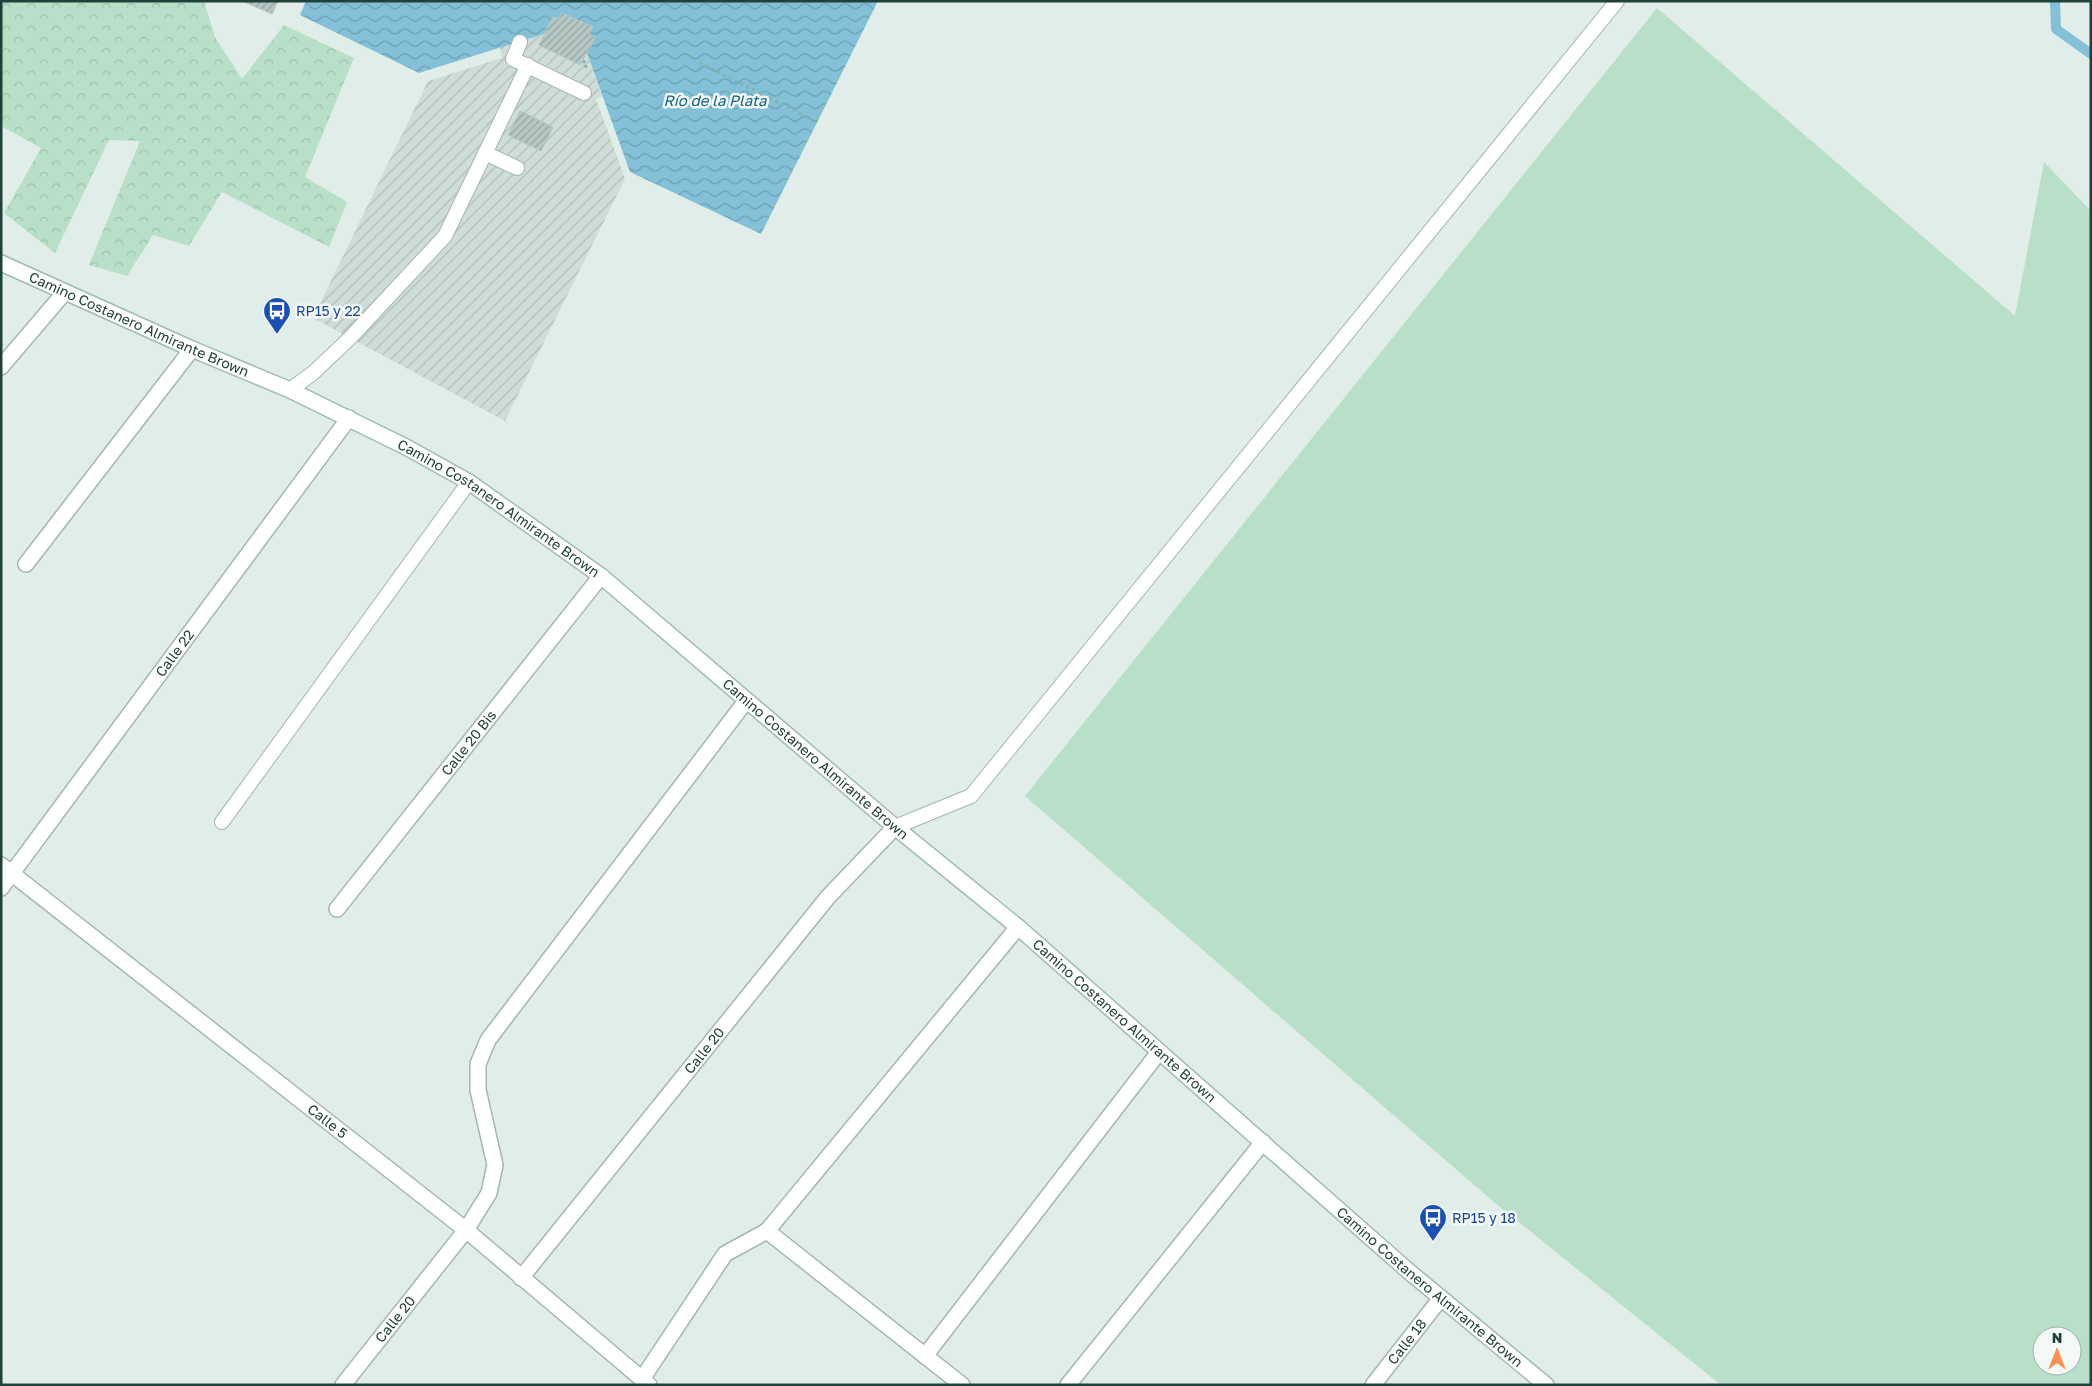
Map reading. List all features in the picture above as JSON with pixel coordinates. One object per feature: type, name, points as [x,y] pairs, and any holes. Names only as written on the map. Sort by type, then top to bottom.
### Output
[{"type":"street","name":"Camino Costanero Almirante Brown","points":[[1,262],[192,349],[290,390],[406,447],[469,482],[601,576],[895,827],[1018,927],[1158,1052],[1442,1298],[1546,1385]]},
{"type":"street","points":[[1,368],[65,292]]},
{"type":"street","points":[[26,564],[192,349]]},
{"type":"street","name":"Calle 22","points":[[1,888],[7,870],[349,418]]},
{"type":"street","name":"Calle 20 Bis","points":[[337,909],[601,576]]},
{"type":"street","name":"Calle 20","points":[[343,1385],[466,1230],[489,1193],[495,1165],[478,1090],[478,1064],[488,1040],[746,701]]},
{"type":"street","name":"Calle 20","points":[[522,1278],[828,897],[895,827]]},
{"type":"street","name":"Calle 5","points":[[7,870],[466,1230],[646,1382]]},
{"type":"street","points":[[646,1382],[725,1254],[767,1231],[1018,927]]},
{"type":"street","points":[[925,1356],[1158,1052]]},
{"type":"street","points":[[1068,1385],[1262,1142]]},
{"type":"street","points":[[767,1231],[962,1385]]},
{"type":"street","name":"Calle 18","points":[[1373,1385],[1442,1298]]},
{"type":"lane","points":[[895,827],[971,796],[1617,1]]},
{"type":"lane","points":[[520,42],[513,59],[584,93]]},
{"type":"lane","points":[[290,390],[313,373],[350,338],[445,236],[528,65]]},
{"type":"lane","points":[[485,153],[517,168]]},
{"type":"lane","points":[[222,822],[469,482]]},
{"type":"path","points":[[700,63],[817,122]]},
{"type":"shaded area","points":[[562,13],[593,27],[595,38],[587,54],[602,96],[596,99],[625,179],[505,421],[313,318],[428,81],[502,58],[500,47],[544,34],[553,17]]},
{"type":"green space","points":[[1,1],[204,1],[215,37],[242,79],[284,25],[354,58],[305,177],[347,202],[329,247],[222,192],[189,246],[153,235],[127,276],[89,265],[140,141],[109,140],[55,253],[4,213],[41,148],[1,126]]},
{"type":"green space","points":[[1657,8],[2015,316],[2044,162],[2091,211],[2091,1385],[1721,1385],[1495,1203],[1025,796]]},
{"type":"water","name":"Río de la Plata","points":[[306,1],[878,1],[761,234],[630,172],[587,53],[594,38],[589,34],[592,27],[563,13],[559,19],[553,17],[544,34],[419,73],[300,15]]},
{"type":"building","points":[[242,1],[278,1],[272,14]]},
{"type":"building","points":[[562,13],[593,27],[589,34],[595,38],[580,65],[539,45],[553,17],[559,19]]},
{"type":"building","points":[[520,111],[553,127],[541,151],[508,135]]},
{"type":"waterway","points":[[2055,2],[2056,29],[2091,54]]},
{"type":"place","name":"RP15 y 22","points":[[277,335]]},
{"type":"place","name":"RP15 y 18","points":[[1433,1242]]}]
